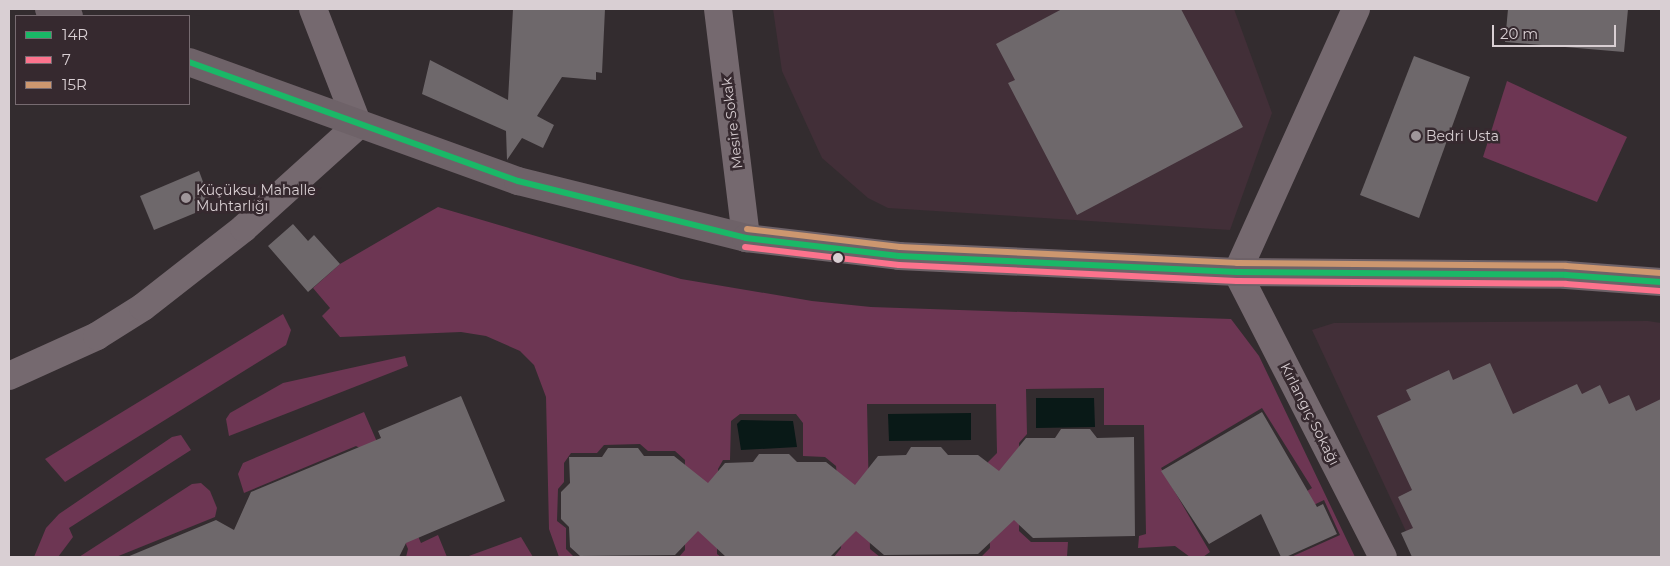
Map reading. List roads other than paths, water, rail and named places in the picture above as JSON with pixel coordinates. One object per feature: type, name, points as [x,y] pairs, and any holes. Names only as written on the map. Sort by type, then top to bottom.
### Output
[{"type":"street","points":[[49,9],[66,15]]},
{"type":"street","points":[[313,9],[358,125]]},
{"type":"street","name":"Mesire Sokak","points":[[718,9],[746,238]]},
{"type":"street","points":[[1238,272],[1356,9]]},
{"type":"street","points":[[190,62],[358,125],[518,181],[746,238],[899,256],[1238,272],[1566,275],[1661,282]]},
{"type":"street","points":[[9,376],[98,336],[144,308],[244,228],[358,125]]},
{"type":"street","name":"Kırlangıç Sokağı","points":[[1238,272],[1383,557]]},
{"type":"place","name":"Bedri Usta","points":[[1416,136]]},
{"type":"place","name":"Küçüksu Mahalle Muhtarlığı","points":[[186,198]]}]
